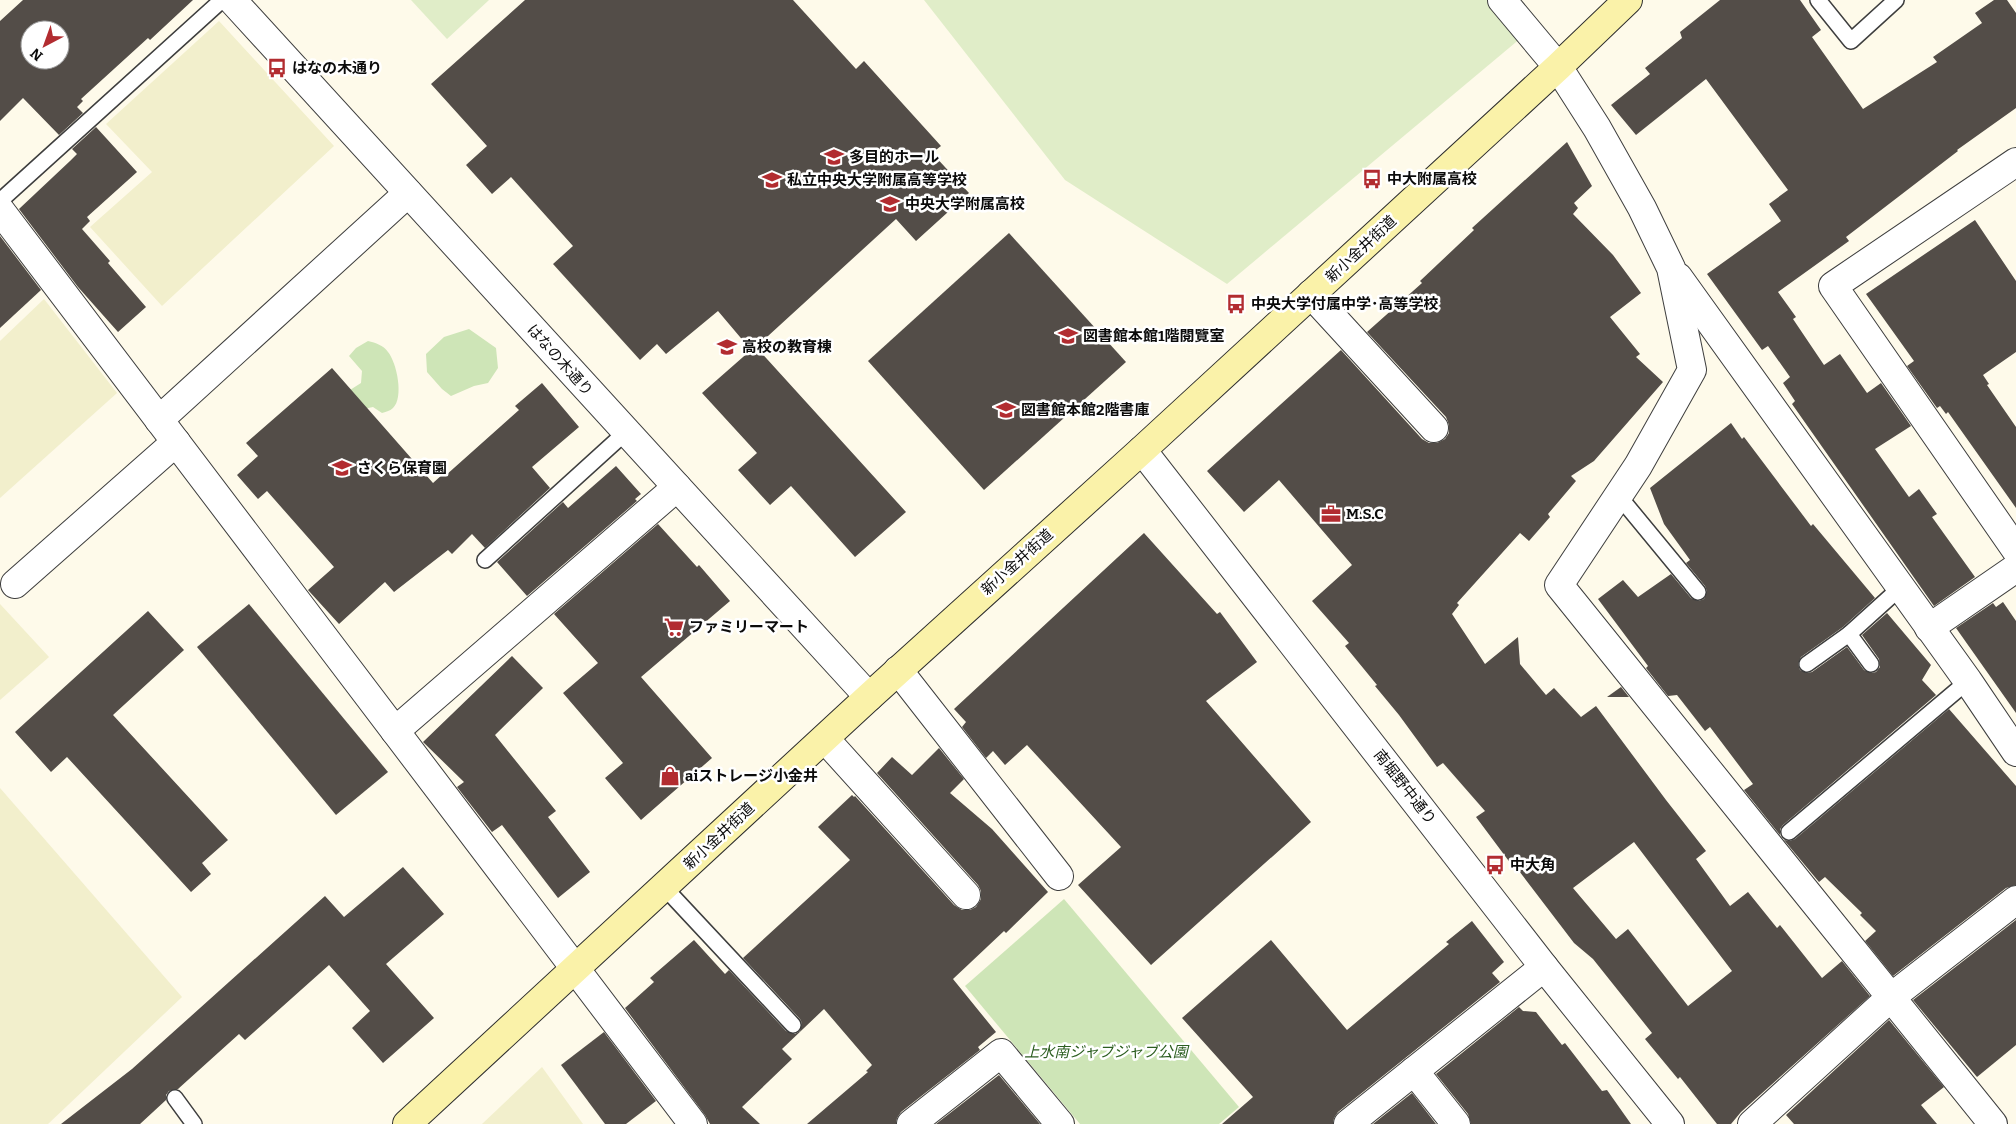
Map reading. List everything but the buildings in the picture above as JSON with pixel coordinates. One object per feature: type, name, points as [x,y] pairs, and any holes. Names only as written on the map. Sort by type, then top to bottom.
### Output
[{"type":"main road","name":"新小金井街道","points":[[406,1124],[898,670],[1142,450],[1558,67],[1628,0]]},
{"type":"street","name":"はなの木通り","points":[[232,0],[869,697]]},
{"type":"street","points":[[1502,0],[1558,67],[1597,128],[1642,208],[1671,268],[1968,681],[2016,752]]},
{"type":"street","points":[[2012,174],[1833,286],[2016,550]]},
{"type":"street","points":[[159,420],[408,193]]},
{"type":"street","points":[[0,210],[693,1124]]},
{"type":"street","points":[[1671,268],[1692,370],[1638,466],[1559,585],[1993,1124]]},
{"type":"street","points":[[1311,294],[1434,428]]},
{"type":"street","points":[[15,584],[176,442]]},
{"type":"street","name":"南堀野中通り","points":[[1142,450],[1544,966],[1670,1124]]},
{"type":"street","points":[[395,731],[677,486]]},
{"type":"street","points":[[1930,628],[2016,568]]},
{"type":"street","points":[[898,670],[1059,876]]},
{"type":"street","points":[[825,738],[966,895]]},
{"type":"street","points":[[1752,1124],[1890,998],[2016,900]]},
{"type":"street","points":[[1348,1124],[1544,966]]},
{"type":"street","points":[[910,1124],[1001,1053],[1060,1124]]},
{"type":"street","points":[[1414,1071],[1456,1124]]},
{"type":"lane","points":[[0,201],[222,0]]},
{"type":"lane","points":[[1818,0],[1851,40],[1896,0]]},
{"type":"lane","points":[[485,560],[626,432]]},
{"type":"lane","points":[[1618,495],[1698,592]]},
{"type":"lane","points":[[1807,664],[1849,634],[1900,588]]},
{"type":"lane","points":[[1849,634],[1871,664]]},
{"type":"lane","points":[[1788,832],[1968,681]]},
{"type":"lane","points":[[664,887],[793,1024]]},
{"type":"lane","points":[[174,1098],[194,1124]]},
{"type":"shaded area","points":[[219,21],[334,146],[162,306],[90,227],[152,172],[106,124]]},
{"type":"shaded area","points":[[44,299],[117,393],[0,498],[0,341]]},
{"type":"shaded area","points":[[0,604],[49,657],[0,700]]},
{"type":"shaded area","points":[[0,788],[182,997],[48,1124],[0,1124]]},
{"type":"shaded area","points":[[542,1067],[583,1124],[482,1124]]},
{"type":"green space","points":[[411,0],[489,0],[447,39]]},
{"type":"green space","points":[[924,0],[1499,0],[1527,33],[1227,284],[1065,180]]},
{"type":"green space","points":[[469,329],[496,348],[498,368],[488,383],[474,386],[451,396],[427,372],[426,354],[444,337]]},
{"type":"green space","points":[[368,341],[386,350],[394,364],[398,380],[399,389],[396,403],[392,409],[382,413],[373,407],[359,410],[350,390],[361,383],[362,371],[349,356],[356,348]]},
{"type":"green space","name":"上水南ジャブジャブ公園","points":[[1064,899],[1239,1107],[1219,1124],[1080,1124],[965,986]]},
{"type":"place","name":"はなの木通り","points":[[277,68]]},
{"type":"place","name":"多目的ホール","points":[[834,157]]},
{"type":"place","name":"中大附属高校","points":[[1372,179]]},
{"type":"place","name":"私立中央大学附属高等学校","points":[[772,180]]},
{"type":"place","name":"中央大学附属高校","points":[[890,204]]},
{"type":"place","name":"中央大学付属中学･高等学校","points":[[1236,304]]},
{"type":"place","name":"図書館本館1階閱覽室","points":[[1068,336]]},
{"type":"place","name":"高校の教育棟","points":[[727,347]]},
{"type":"place","name":"図書館本館2階書庫","points":[[1006,410]]},
{"type":"place","name":"さくら保育園","points":[[342,468]]},
{"type":"place","name":"M.S.C","points":[[1331,514]]},
{"type":"place","name":"ファミリーマート","points":[[674,627]]},
{"type":"place","name":"aiストレージ小金井","points":[[670,776]]},
{"type":"place","name":"中大角","points":[[1495,865]]}]
